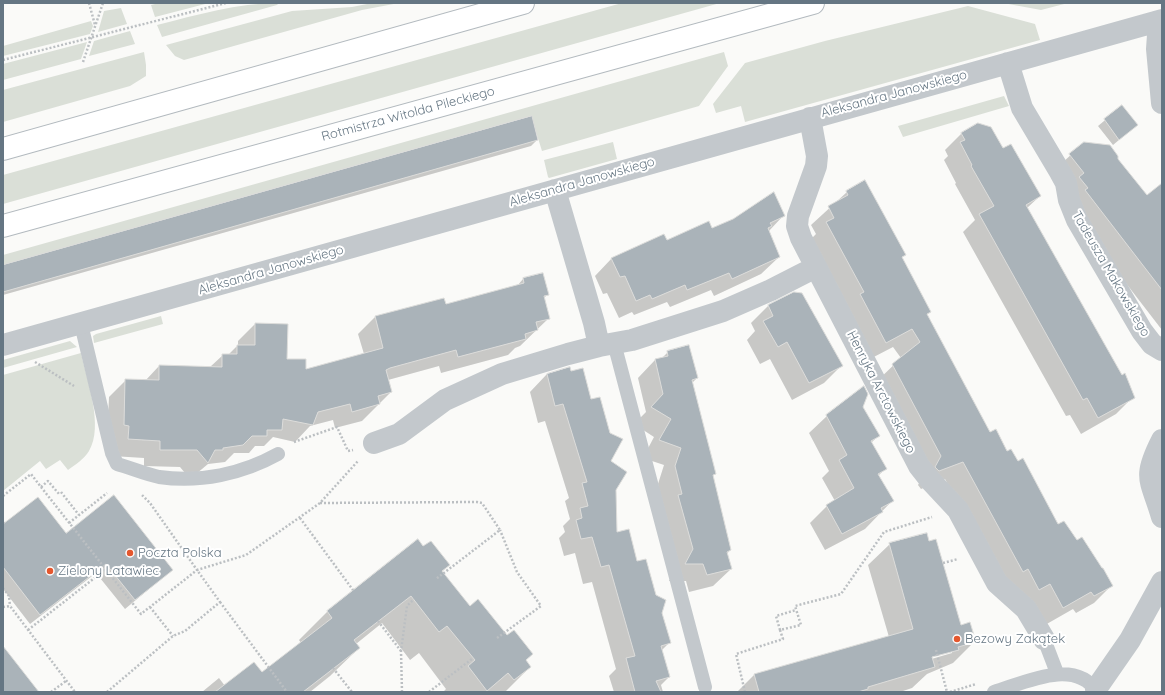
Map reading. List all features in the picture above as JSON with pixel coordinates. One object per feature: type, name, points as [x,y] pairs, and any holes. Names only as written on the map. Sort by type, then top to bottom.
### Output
[{"type":"main road","points":[[3,149],[523,3]]},
{"type":"main road","name":"Rotmistrza Witolda Pileckiego","points":[[3,226],[813,3]]},
{"type":"street","name":"Aleksandra Janowskiego","points":[[3,345],[1160,20]]},
{"type":"street","points":[[1160,20],[1157,49],[1162,103]]},
{"type":"street","name":"Tadeusza Makowskiego","points":[[1008,63],[1022,108],[1063,178],[1069,200],[1077,220],[1142,331],[1152,344],[1162,350]]},
{"type":"street","name":"Henryka Arctowskiego","points":[[810,118],[816,144],[816,161],[798,216],[797,226],[816,267],[919,466],[958,510],[997,583],[1026,608],[1044,639]]},
{"type":"street","points":[[555,190],[594,323],[607,344]]},
{"type":"street","points":[[374,443],[399,434],[445,400],[502,374],[607,344],[632,340],[739,305],[816,267]]},
{"type":"street","points":[[1162,440],[1150,468],[1150,484],[1162,518]]},
{"type":"street","points":[[1096,691],[1130,640],[1162,582]]},
{"type":"lane","points":[[80,324],[112,453],[117,464],[158,476],[194,479],[226,475],[266,461],[278,454]]},
{"type":"lane","points":[[607,344],[706,687]]},
{"type":"lane","points":[[1044,639],[1057,673]]},
{"type":"lane","points":[[994,692],[1057,673],[1071,674],[1081,678],[1090,683],[1096,691]]},
{"type":"path","points":[[89,3],[96,26]]},
{"type":"path","points":[[83,62],[103,3]]},
{"type":"path","points":[[3,60],[226,3]]},
{"type":"path","points":[[35,362],[73,385],[101,407]]},
{"type":"path","points":[[278,454],[277,447],[337,427],[348,451],[374,443]]},
{"type":"path","points":[[3,496],[31,474],[141,614],[197,570],[246,555],[300,518],[320,503],[374,443]]},
{"type":"path","points":[[41,487],[48,481],[79,515]]},
{"type":"path","points":[[69,523],[107,493]]},
{"type":"path","points":[[140,493],[150,503],[220,602],[287,692]]},
{"type":"path","points":[[320,503],[477,502],[484,506],[500,530],[517,572],[541,606],[497,638]]},
{"type":"path","points":[[780,630],[801,625],[795,606],[840,594],[884,532],[933,517]]},
{"type":"path","points":[[300,518],[353,590]]},
{"type":"path","points":[[436,579],[500,530]]},
{"type":"path","points":[[28,630],[106,570]]},
{"type":"path","points":[[3,588],[9,596],[10,606],[74,692]]},
{"type":"path","points":[[402,692],[401,651],[407,606],[414,599]]},
{"type":"path","points":[[107,692],[173,636],[185,632],[220,602]]},
{"type":"path","points":[[3,607],[10,606]]},
{"type":"path","points":[[150,607],[173,636]]},
{"type":"path","points":[[745,692],[736,654],[782,639],[776,616],[796,610]]},
{"type":"path","points":[[378,622],[401,651]]},
{"type":"path","points":[[936,650],[947,692]]},
{"type":"path","points":[[429,692],[473,658]]},
{"type":"path","points":[[333,668],[352,692]]},
{"type":"path","points":[[51,692],[66,681]]},
{"type":"shaded area","points":[[159,3],[209,3],[155,17],[151,5]]},
{"type":"shaded area","points":[[279,3],[277,5],[162,37],[157,25],[232,7]]},
{"type":"shaded area","points":[[372,3],[399,3],[362,10],[184,60],[175,56],[166,45],[292,11],[352,7]]},
{"type":"shaded area","points":[[622,3],[720,3],[3,204],[3,175]]},
{"type":"shaded area","points":[[1003,3],[1068,3],[1041,10]]},
{"type":"shaded area","points":[[968,6],[1035,24],[1040,40],[745,122],[741,106],[716,113],[713,104],[745,63],[825,41]]},
{"type":"shaded area","points":[[121,8],[127,24],[98,32],[104,11]]},
{"type":"shaded area","points":[[91,21],[93,26],[90,34],[3,56],[3,46]]},
{"type":"shaded area","points":[[130,31],[135,44],[89,56],[94,41]]},
{"type":"shaded area","points":[[87,42],[81,59],[3,80],[3,64]]},
{"type":"shaded area","points":[[144,52],[146,76],[130,86],[3,122],[3,90]]},
{"type":"shaded area","points":[[724,52],[728,66],[699,106],[542,151],[531,116],[3,265],[3,255]]},
{"type":"shaded area","points":[[1004,96],[1009,106],[903,137],[898,126]]},
{"type":"shaded area","points":[[613,142],[617,159],[549,178],[548,177],[544,160]]},
{"type":"shaded area","points":[[161,316],[163,324],[94,343],[93,336],[96,334]]},
{"type":"shaded area","points":[[70,341],[77,347],[3,368],[3,360]]},
{"type":"shaded area","points":[[81,353],[95,416],[93,441],[89,451],[82,459],[68,470],[60,460],[46,469],[40,461],[3,491],[3,375]]},
{"type":"building","points":[[1122,105],[1138,125],[1119,140],[1104,119]]},
{"type":"building","points":[[532,116],[538,140],[3,292],[3,265]]},
{"type":"building","points":[[978,123],[991,127],[1003,148],[1011,144],[1041,196],[1026,205],[1122,375],[1125,373],[1135,398],[1098,418],[1087,398],[1083,400],[979,214],[994,206],[971,166],[972,165],[960,142],[965,140],[961,133]]},
{"type":"building","points":[[1084,142],[1110,145],[1118,156],[1118,159],[1147,195],[1162,183],[1162,290],[1085,190],[1088,188],[1079,177],[1084,173],[1069,154]]},
{"type":"building","points":[[865,180],[906,255],[902,257],[931,312],[927,314],[990,432],[996,429],[1007,451],[1011,449],[1018,461],[1023,458],[1058,524],[1064,521],[1077,540],[1082,537],[1113,586],[1094,596],[1091,592],[1063,608],[1050,584],[1039,590],[1028,569],[1023,572],[963,462],[939,471],[935,467],[941,456],[892,364],[920,342],[912,329],[886,343],[860,294],[864,292],[826,222],[834,218],[828,206],[848,195],[846,191]]},
{"type":"building","points":[[774,192],[785,216],[770,223],[772,226],[768,228],[780,257],[732,279],[729,273],[687,290],[685,285],[652,299],[650,295],[636,301],[625,276],[620,277],[611,258],[664,234],[667,240],[709,221],[712,228],[733,219]]},
{"type":"building","points":[[543,273],[549,295],[544,296],[550,319],[536,322],[538,330],[525,334],[526,339],[458,357],[456,350],[390,368],[386,370],[392,392],[378,396],[380,404],[352,412],[350,404],[318,412],[313,425],[283,419],[282,430],[267,430],[267,436],[252,436],[243,445],[223,448],[223,450],[215,450],[208,463],[197,450],[160,450],[160,441],[128,439],[129,426],[124,425],[125,379],[159,380],[159,365],[222,367],[222,354],[237,354],[237,345],[255,345],[255,323],[288,324],[287,359],[306,359],[306,369],[383,348],[375,316],[444,298],[446,304],[524,283],[523,278]]},
{"type":"building","points":[[794,292],[802,293],[843,366],[809,383],[787,342],[778,347],[763,321],[773,316],[768,305]]},
{"type":"building","points":[[689,345],[698,378],[692,380],[716,474],[713,475],[731,550],[727,552],[732,569],[707,575],[703,564],[685,564],[693,549],[678,495],[682,494],[675,466],[681,448],[659,440],[671,419],[651,407],[663,394],[655,359],[668,356],[667,351]]},
{"type":"building","points":[[570,367],[571,371],[583,368],[591,399],[600,397],[610,433],[623,439],[611,461],[627,472],[616,490],[617,532],[629,529],[637,561],[646,559],[656,595],[666,600],[662,613],[671,643],[661,646],[670,677],[656,681],[661,692],[635,692],[626,658],[635,656],[609,565],[601,567],[592,537],[581,539],[576,520],[582,518],[580,508],[588,506],[582,483],[587,482],[563,404],[555,406],[547,374]]},
{"type":"building","points":[[864,386],[868,394],[863,407],[880,436],[871,441],[887,469],[878,474],[894,501],[881,508],[883,512],[842,534],[826,505],[854,488],[839,460],[847,455],[826,415]]},
{"type":"building","points":[[114,495],[173,570],[135,600],[106,564],[40,615],[3,567],[3,524],[38,497],[66,533]]},
{"type":"building","points":[[927,533],[929,541],[936,539],[961,625],[970,622],[976,642],[958,647],[959,650],[932,657],[935,667],[868,687],[868,689],[858,692],[759,692],[754,674],[913,629],[889,543]]},
{"type":"building","points":[[418,539],[423,546],[431,541],[450,565],[442,571],[470,606],[478,599],[507,635],[514,630],[533,654],[526,660],[531,667],[514,680],[508,673],[487,691],[468,666],[475,660],[447,626],[439,632],[411,596],[354,640],[360,648],[303,692],[215,692],[254,662],[262,672],[332,618],[327,611]]},
{"type":"building","points":[[3,646],[39,692],[3,692]]},
{"type":"place","name":"Poczta Polska","points":[[130,553]]},
{"type":"place","name":"Zielony Latawiec","points":[[50,571]]},
{"type":"place","name":"Bezowy Zakątek","points":[[957,639]]}]
